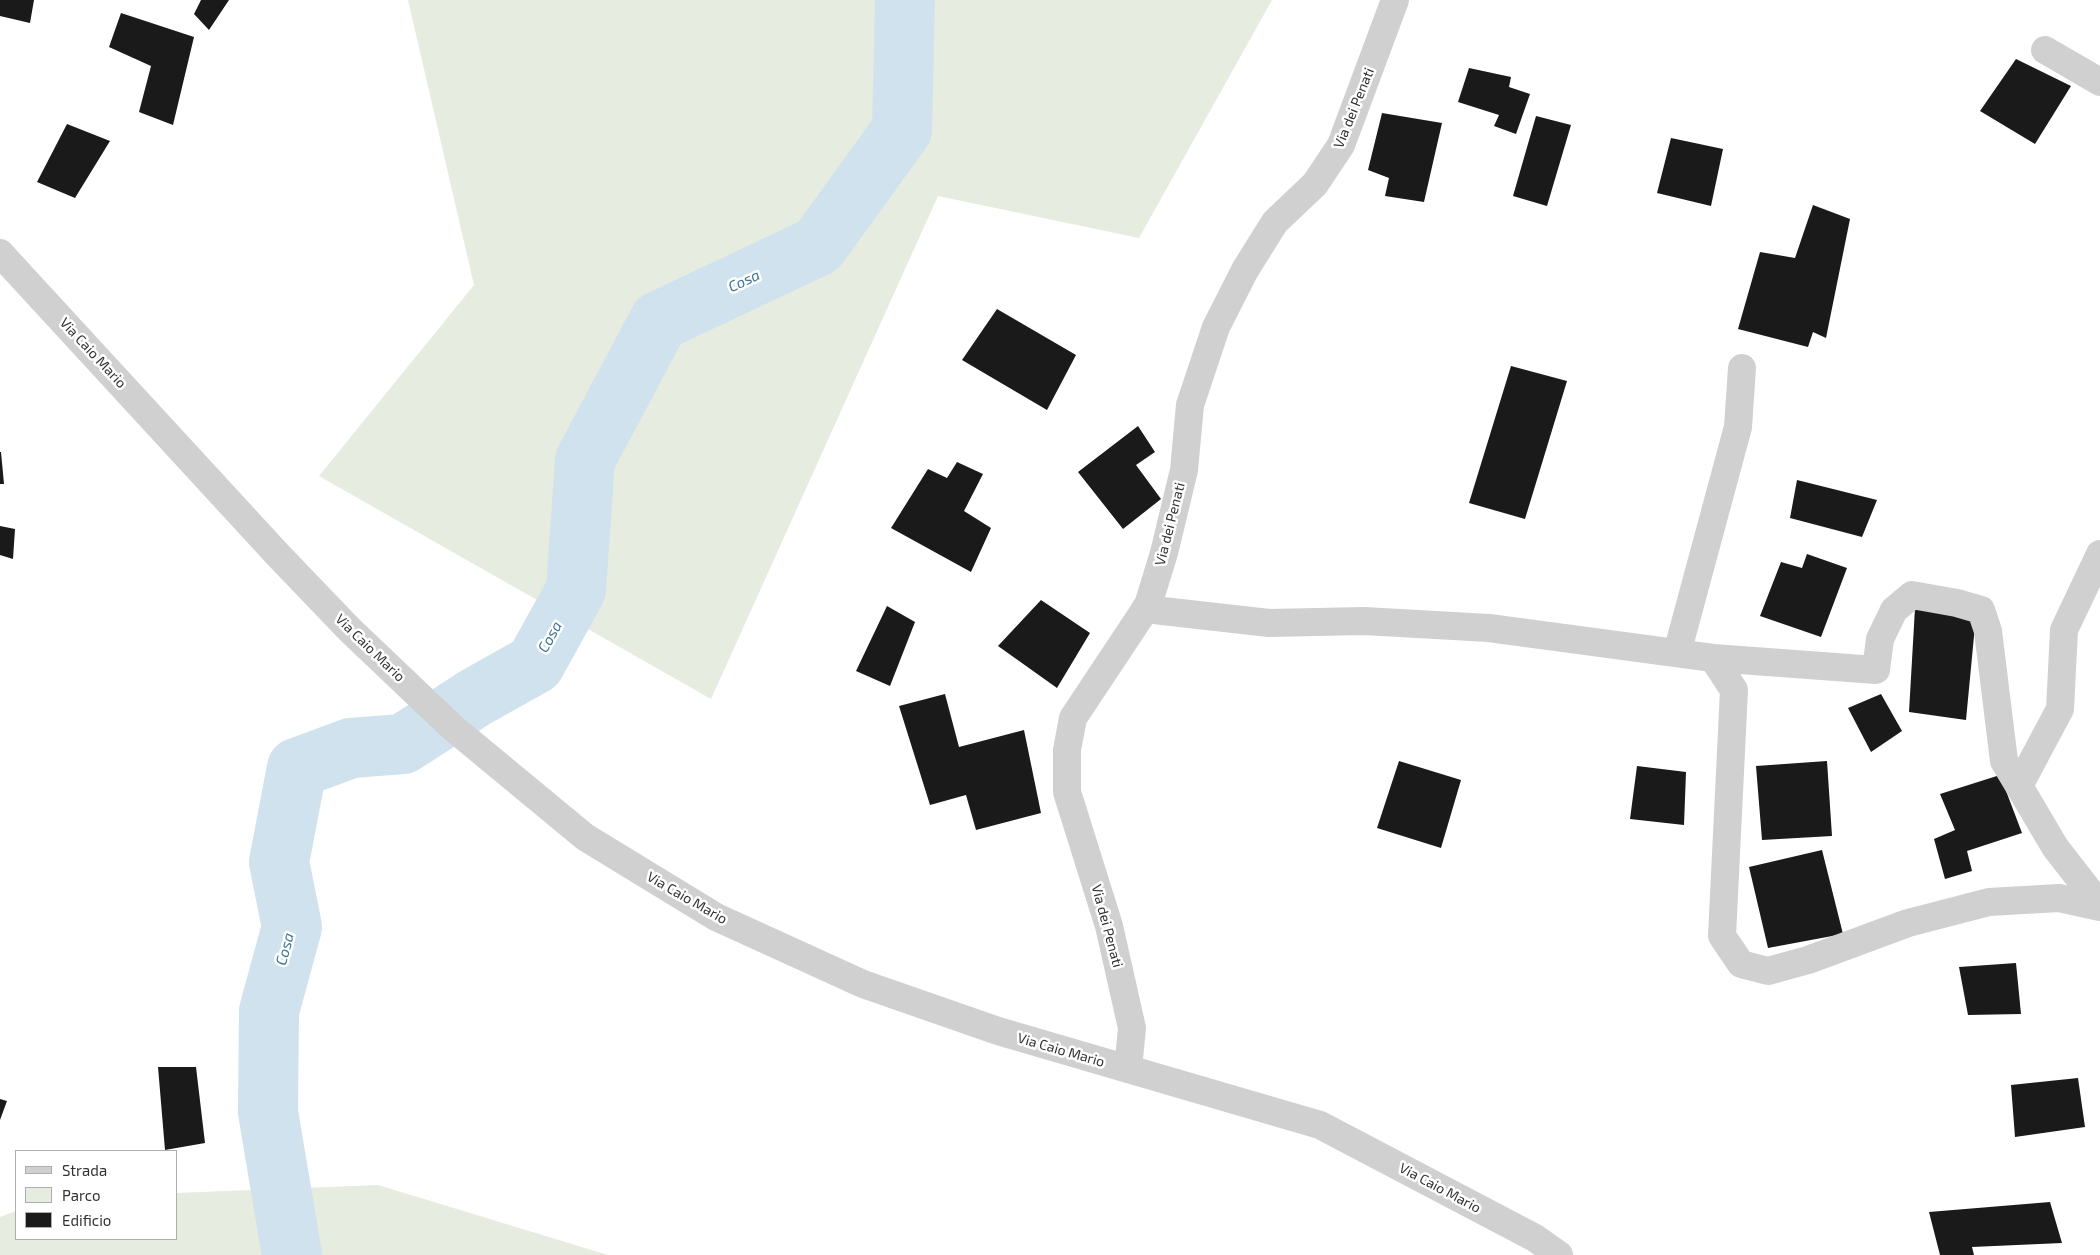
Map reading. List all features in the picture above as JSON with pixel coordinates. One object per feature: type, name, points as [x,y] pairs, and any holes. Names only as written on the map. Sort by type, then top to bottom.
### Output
[{"type":"street","name":"Via dei Penati","points":[[1128,1069],[1132,1028],[1109,926],[1067,792],[1067,750],[1072,718],[1145,609],[1164,553],[1184,470],[1190,405],[1216,328],[1245,270],[1276,222],[1316,184],[1341,145],[1395,0]]},
{"type":"street","points":[[2045,50],[2100,82]]},
{"type":"street","name":"Via Caio Mario","points":[[0,252],[278,555],[350,630],[452,727],[585,837],[716,917],[864,984],[998,1031],[1320,1125],[1535,1238],[1559,1255]]},
{"type":"street","points":[[1677,653],[1738,427],[1742,368]]},
{"type":"street","points":[[2019,786],[2060,709],[2064,630],[2100,554]]},
{"type":"street","points":[[1145,609],[1269,623],[1364,621],[1489,628],[1713,658],[1876,670],[1880,639],[1894,610],[1912,595],[1957,602],[1981,610],[1988,631],[2004,761],[2055,847],[2100,906]]},
{"type":"street","points":[[1713,658],[1734,690],[1722,936],[1741,964],[1768,971],[1808,960],[1908,923],[1989,902],[2059,898],[2100,906]]},
{"type":"green space","points":[[408,0],[1272,0],[1139,238],[938,196],[711,699],[319,476],[474,285]]},
{"type":"green space","points":[[378,1185],[608,1255],[0,1255],[0,1217],[15,1211],[15,1240],[178,1240],[178,1193]]},
{"type":"building","points":[[0,0],[34,0],[30,23],[0,16]]},
{"type":"building","points":[[201,0],[229,0],[209,30],[194,14]]},
{"type":"building","points":[[121,13],[194,37],[173,125],[139,112],[151,66],[109,47]]},
{"type":"building","points":[[2016,59],[2071,86],[2035,144],[1980,111]]},
{"type":"building","points":[[1469,68],[1511,77],[1509,87],[1530,94],[1516,134],[1494,126],[1499,115],[1458,102]]},
{"type":"building","points":[[1382,113],[1442,123],[1424,202],[1385,196],[1389,178],[1368,170]]},
{"type":"building","points":[[1536,116],[1571,125],[1547,206],[1513,196]]},
{"type":"building","points":[[67,124],[110,141],[75,198],[37,182]]},
{"type":"building","points":[[1671,138],[1723,149],[1711,206],[1657,193]]},
{"type":"building","points":[[1813,205],[1850,219],[1826,338],[1813,332],[1808,347],[1738,329],[1760,252],[1795,258]]},
{"type":"building","points":[[997,309],[1076,355],[1047,410],[962,360]]},
{"type":"building","points":[[1511,366],[1567,381],[1525,519],[1469,503]]},
{"type":"building","points":[[1138,426],[1155,452],[1136,465],[1161,499],[1123,529],[1078,472]]},
{"type":"building","points":[[1,452],[4,484],[0,484]]},
{"type":"building","points":[[957,462],[983,474],[964,511],[991,528],[971,572],[891,528],[928,469],[947,478]]},
{"type":"building","points":[[1797,480],[1877,500],[1862,537],[1790,518]]},
{"type":"building","points":[[0,526],[15,529],[13,559],[0,555]]},
{"type":"building","points":[[1807,554],[1847,568],[1821,637],[1760,616],[1781,562],[1802,568]]},
{"type":"building","points":[[1041,600],[1090,633],[1057,688],[998,646]]},
{"type":"building","points":[[887,606],[915,622],[890,686],[856,671]]},
{"type":"building","points":[[1915,608],[1976,615],[1966,720],[1909,712]]},
{"type":"building","points":[[945,694],[959,747],[1024,730],[1041,813],[976,830],[966,795],[930,805],[899,706]]},
{"type":"building","points":[[1881,694],[1902,731],[1871,752],[1848,708]]},
{"type":"building","points":[[1399,761],[1461,780],[1441,848],[1377,828]]},
{"type":"building","points":[[1827,761],[1832,836],[1762,840],[1756,766]]},
{"type":"building","points":[[1637,766],[1686,772],[1684,825],[1630,819]]},
{"type":"building","points":[[2000,775],[2022,833],[1967,851],[1972,871],[1945,879],[1934,839],[1955,830],[1940,794]]},
{"type":"building","points":[[1822,850],[1843,934],[1768,948],[1749,867]]},
{"type":"building","points":[[2016,963],[2021,1014],[1968,1015],[1959,967]]},
{"type":"building","points":[[158,1067],[196,1067],[205,1143],[165,1150]]},
{"type":"building","points":[[2078,1078],[2085,1127],[2015,1137],[2011,1085]]},
{"type":"building","points":[[0,1099],[7,1101],[0,1120]]},
{"type":"building","points":[[2050,1202],[2062,1243],[1972,1247],[1974,1255],[1940,1255],[1929,1212]]},
{"type":"waterway","name":"Cosa","points":[[292,1255],[268,1112],[269,1011],[292,927],[279,862],[297,768],[351,748],[403,744],[476,697],[535,664],[576,590],[585,460],[659,321],[818,246],[902,130],[905,0]]}]
